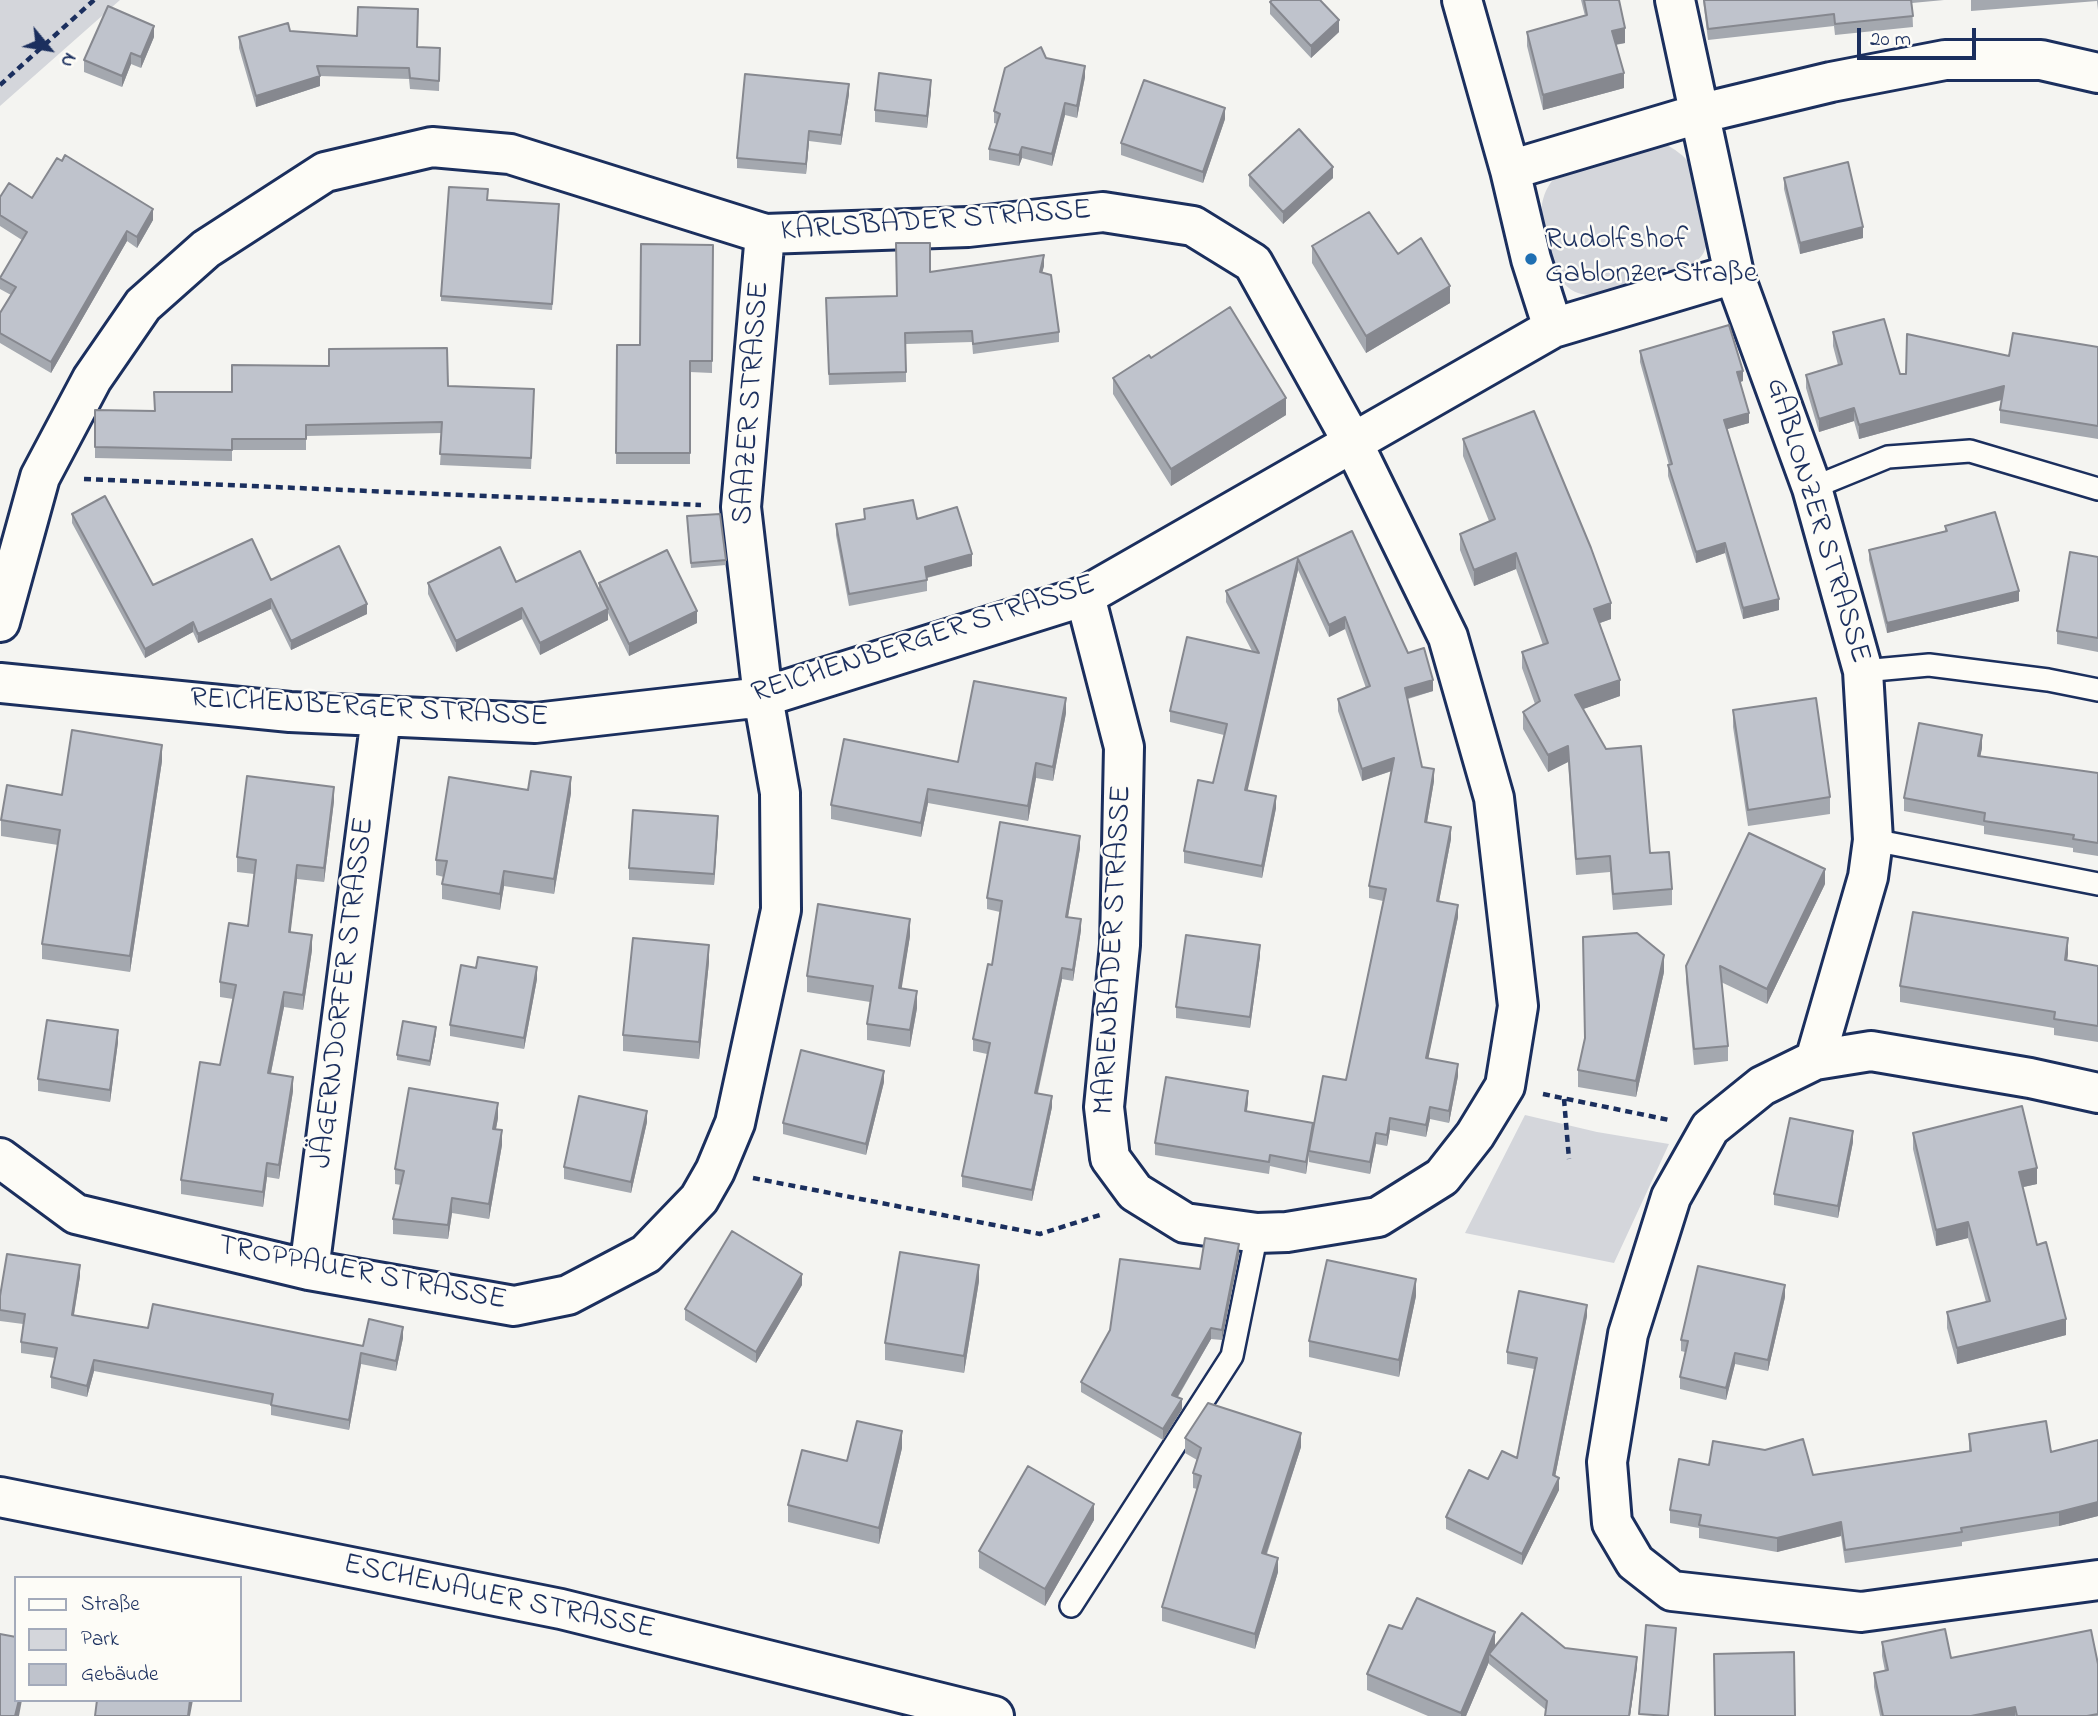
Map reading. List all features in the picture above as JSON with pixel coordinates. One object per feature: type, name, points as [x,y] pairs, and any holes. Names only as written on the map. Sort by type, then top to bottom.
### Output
[{"type":"street","points":[[1462,0],[1510,170],[1531,259],[1553,328]]},
{"type":"street","name":"GABLONZER STRASSE","points":[[1675,0],[1734,274],[1812,488],[1863,671],[1873,840],[1868,877],[1815,1060]]},
{"type":"street","points":[[1510,170],[1698,114],[1831,82],[1945,60],[2042,60],[2098,73]]},
{"type":"street","name":"KARLSBADER STRASSE","points":[[0,622],[40,477],[92,379],[143,304],[206,249],[325,172],[432,147],[510,155],[765,234],[968,227],[1103,212],[1193,226],[1253,264],[1352,441]]},
{"type":"street","name":"SAAZER STRASSE","points":[[763,697],[741,507],[765,234]]},
{"type":"street","name":"REICHENBERGER STRASSE","points":[[0,683],[290,712],[535,723],[763,697],[1085,596],[1553,328],[1734,274]]},
{"type":"street","name":"MARIENBADER STRASSE","points":[[1085,596],[1124,747],[1120,944],[1104,1107],[1110,1158],[1135,1192],[1185,1223],[1256,1233],[1287,1232],[1378,1217],[1442,1177],[1475,1135],[1505,1086],[1518,1006],[1494,798],[1448,637],[1352,441]]},
{"type":"street","name":"TROPPAUER STRASSE","points":[[0,1158],[76,1214],[309,1270],[514,1306],[568,1295],[646,1254],[699,1199],[715,1171],[735,1122],[781,910],[780,793],[763,697]]},
{"type":"street","name":"JÄGERNDORFER STRASSE","points":[[309,1270],[381,717]]},
{"type":"street","points":[[2098,1093],[2029,1078],[1871,1051],[1815,1060],[1762,1086],[1710,1128],[1671,1197],[1628,1334],[1607,1462],[1612,1523],[1635,1562],[1672,1591],[1861,1612],[2098,1580]]},
{"type":"street","name":"ESCHENAUER STRASSE","points":[[0,1497],[561,1609],[994,1716]]},
{"type":"lane","points":[[1812,488],[1888,457],[1970,451],[2098,489]]},
{"type":"lane","points":[[1863,671],[1929,665],[2048,680],[2098,690]]},
{"type":"lane","points":[[1873,840],[2098,884]]},
{"type":"lane","points":[[1071,1606],[1232,1356],[1256,1233]]},
{"type":"path","points":[[0,85],[94,0]]},
{"type":"path","points":[[40,477],[741,507]]},
{"type":"path","points":[[1505,1086],[1710,1128]]},
{"type":"path","points":[[1564,1099],[1569,1159]]},
{"type":"path","points":[[715,1171],[1040,1234],[1097,1219],[1135,1192]]},
{"type":"green space","points":[[0,0],[120,0],[0,106]]},
{"type":"green space","points":[[1667,145],[1682,155],[1691,166],[1707,224],[1708,238],[1704,252],[1697,261],[1683,269],[1625,290],[1590,295],[1571,290],[1556,271],[1543,231],[1542,204],[1553,180],[1576,164]]},
{"type":"green space","points":[[1525,1115],[1597,1132],[1669,1144],[1614,1263],[1465,1233]]},
{"type":"building","points":[[1320,0],[1339,20],[1311,46],[1270,2]]},
{"type":"building","points":[[1584,0],[1619,0],[1625,28],[1612,31],[1624,73],[1543,95],[1527,32],[1587,15]]},
{"type":"building","points":[[1704,0],[1911,0],[1913,16],[1835,24],[1834,14],[1708,29]]},
{"type":"building","points":[[108,6],[154,26],[141,57],[131,53],[122,76],[84,60]]},
{"type":"building","points":[[358,7],[418,9],[417,47],[440,48],[439,81],[410,78],[409,68],[317,66],[320,76],[256,96],[239,37],[288,23],[290,31],[357,36]]},
{"type":"building","points":[[1041,47],[1046,58],[1085,66],[1077,106],[1065,103],[1052,154],[1022,147],[1019,155],[989,149],[1000,114],[994,111],[1005,68]]},
{"type":"building","points":[[879,73],[931,80],[927,116],[875,110]]},
{"type":"building","points":[[745,74],[849,84],[841,135],[809,131],[806,164],[737,158]]},
{"type":"building","points":[[1144,80],[1225,108],[1203,172],[1121,143]]},
{"type":"building","points":[[1299,129],[1333,167],[1283,212],[1249,175]]},
{"type":"building","points":[[65,155],[153,209],[137,237],[127,231],[51,362],[0,333],[0,313],[16,287],[0,278],[27,232],[0,215],[0,197],[9,183],[32,198],[57,158],[62,161]]},
{"type":"building","points":[[1848,162],[1863,227],[1800,243],[1784,178]]},
{"type":"building","points":[[449,187],[488,189],[487,200],[559,204],[552,304],[441,296]]},
{"type":"building","points":[[1369,212],[1398,254],[1421,238],[1450,286],[1366,336],[1312,246]]},
{"type":"building","points":[[896,243],[930,243],[930,272],[1044,255],[1040,272],[1051,275],[1059,332],[973,344],[972,331],[905,333],[906,372],[829,374],[826,298],[897,296]]},
{"type":"building","points":[[641,244],[713,245],[712,361],[690,361],[690,453],[616,453],[617,345],[640,345]]},
{"type":"building","points":[[1230,307],[1286,398],[1171,469],[1113,378],[1149,355],[1151,358]]},
{"type":"building","points":[[1884,319],[1900,374],[1906,374],[1907,334],[2009,356],[2013,333],[2098,347],[2098,426],[2000,410],[2004,386],[1859,425],[1854,408],[1819,419],[1806,375],[1842,364],[1833,332]]},
{"type":"building","points":[[1729,325],[1743,371],[1737,372],[1749,413],[1724,420],[1779,599],[1743,608],[1725,543],[1696,552],[1668,465],[1672,464],[1640,351]]},
{"type":"building","points":[[447,348],[448,386],[534,389],[531,458],[440,454],[442,422],[306,425],[306,439],[232,439],[232,450],[95,447],[95,410],[155,411],[154,392],[232,392],[232,365],[329,366],[329,349]]},
{"type":"building","points":[[1534,411],[1611,603],[1594,609],[1620,680],[1575,695],[1606,749],[1641,746],[1650,853],[1669,852],[1672,889],[1613,894],[1610,856],[1576,859],[1568,746],[1548,755],[1523,712],[1540,701],[1522,652],[1548,643],[1516,553],[1474,570],[1460,534],[1495,519],[1463,439]]},
{"type":"building","points":[[105,496],[153,585],[252,539],[271,580],[339,546],[367,604],[291,641],[271,599],[198,634],[193,622],[145,649],[72,514]]},
{"type":"building","points":[[913,500],[917,519],[957,507],[972,554],[925,567],[927,580],[849,594],[836,524],[865,519],[864,509]]},
{"type":"building","points":[[1995,512],[2019,591],[1887,623],[1869,550],[1947,531],[1945,526]]},
{"type":"building","points":[[720,514],[726,560],[691,563],[687,516]]},
{"type":"building","points":[[1352,531],[1408,653],[1424,648],[1433,680],[1405,688],[1422,767],[1434,769],[1425,822],[1451,827],[1437,901],[1458,905],[1426,1058],[1458,1064],[1449,1111],[1430,1107],[1426,1125],[1390,1118],[1387,1135],[1376,1133],[1370,1162],[1309,1151],[1323,1076],[1346,1080],[1386,889],[1369,886],[1394,758],[1362,769],[1338,699],[1370,686],[1345,617],[1329,625],[1298,559],[1245,790],[1276,796],[1262,866],[1184,851],[1198,780],[1213,783],[1227,724],[1170,711],[1187,637],[1259,653],[1226,591]]},
{"type":"building","points":[[500,547],[516,582],[580,551],[608,609],[540,643],[522,608],[456,641],[428,583]]},
{"type":"building","points":[[667,550],[697,611],[629,644],[599,583]]},
{"type":"building","points":[[2070,552],[2098,557],[2098,638],[2057,631]]},
{"type":"building","points":[[974,681],[1066,698],[1053,767],[1036,763],[1028,806],[928,789],[921,823],[831,805],[844,739],[958,762]]},
{"type":"building","points":[[1816,698],[1830,797],[1748,810],[1733,710]]},
{"type":"building","points":[[1919,723],[1982,735],[1978,756],[2098,773],[2098,843],[2073,839],[2074,835],[1984,821],[1985,813],[1904,798]]},
{"type":"building","points":[[72,730],[162,745],[130,956],[42,944],[60,830],[1,820],[7,785],[62,795]]},
{"type":"building","points":[[531,771],[571,777],[554,879],[504,871],[500,894],[442,884],[447,861],[436,860],[449,777],[528,790]]},
{"type":"building","points":[[247,776],[334,787],[324,868],[297,865],[289,932],[312,935],[303,995],[284,992],[268,1073],[293,1077],[279,1165],[267,1163],[263,1192],[181,1180],[200,1062],[220,1065],[236,985],[220,982],[229,923],[248,926],[256,860],[237,857]]},
{"type":"building","points":[[633,810],[718,816],[714,874],[629,868]]},
{"type":"building","points":[[1000,822],[1080,836],[1066,917],[1081,919],[1073,970],[1062,968],[1035,1093],[1052,1096],[1032,1190],[962,1176],[990,1043],[973,1039],[988,964],[992,965],[1002,901],[987,898]]},
{"type":"building","points":[[1749,833],[1825,869],[1767,989],[1720,966],[1728,1046],[1694,1049],[1686,966]]},
{"type":"building","points":[[818,904],[910,919],[899,988],[917,991],[910,1030],[867,1024],[873,986],[807,976]]},
{"type":"building","points":[[1913,912],[2068,938],[2065,960],[2098,966],[2098,1026],[2054,1019],[2055,1012],[1900,986]]},
{"type":"building","points":[[1637,933],[1664,955],[1636,1081],[1578,1070],[1585,1038],[1583,937]]},
{"type":"building","points":[[1186,935],[1260,945],[1250,1017],[1176,1007]]},
{"type":"building","points":[[633,938],[709,945],[699,1042],[623,1035]]},
{"type":"building","points":[[478,957],[537,967],[524,1038],[450,1025],[461,965],[476,968]]},
{"type":"building","points":[[47,1020],[118,1030],[110,1090],[38,1079]]},
{"type":"building","points":[[403,1021],[436,1027],[430,1061],[397,1055]]},
{"type":"building","points":[[801,1050],[884,1071],[866,1144],[783,1123]]},
{"type":"building","points":[[1166,1077],[1248,1091],[1245,1111],[1313,1123],[1306,1162],[1270,1155],[1269,1162],[1155,1143]]},
{"type":"building","points":[[409,1088],[498,1103],[493,1129],[502,1130],[489,1204],[452,1198],[448,1225],[393,1219],[404,1171],[395,1169]]},
{"type":"building","points":[[579,1096],[647,1111],[631,1182],[564,1167]]},
{"type":"building","points":[[2022,1106],[2037,1168],[2019,1172],[2037,1245],[2046,1242],[2066,1319],[1957,1348],[1947,1312],[1990,1301],[1968,1222],[1936,1230],[1913,1133]]},
{"type":"building","points":[[1790,1118],[1853,1131],[1838,1206],[1774,1194]]},
{"type":"building","points":[[732,1231],[802,1274],[756,1352],[685,1309]]},
{"type":"building","points":[[1205,1238],[1239,1244],[1222,1330],[1211,1328],[1172,1395],[1182,1399],[1163,1429],[1081,1382],[1110,1330],[1120,1259],[1200,1269]]},
{"type":"building","points":[[900,1252],[979,1265],[964,1356],[885,1343]]},
{"type":"building","points":[[7,1254],[80,1265],[72,1315],[148,1328],[153,1304],[363,1346],[369,1319],[403,1327],[396,1361],[361,1353],[349,1420],[271,1405],[273,1394],[94,1360],[87,1386],[51,1377],[57,1348],[21,1342],[25,1314],[0,1310]]},
{"type":"building","points":[[1327,1260],[1416,1279],[1399,1360],[1309,1341]]},
{"type":"building","points":[[1698,1266],[1785,1285],[1768,1360],[1735,1353],[1726,1388],[1680,1377],[1688,1341],[1681,1340]]},
{"type":"building","points":[[1519,1291],[1587,1305],[1553,1475],[1559,1478],[1522,1554],[1446,1517],[1469,1470],[1488,1479],[1502,1451],[1517,1458],[1537,1358],[1507,1352]]},
{"type":"building","points":[[1208,1403],[1301,1433],[1262,1553],[1278,1558],[1255,1634],[1162,1607],[1201,1476],[1193,1473],[1201,1448],[1185,1438]]},
{"type":"building","points":[[857,1421],[902,1431],[879,1528],[788,1505],[802,1450],[847,1461]]},
{"type":"building","points":[[2046,1421],[2051,1452],[2098,1440],[2098,1502],[2059,1512],[1961,1528],[1962,1532],[1845,1550],[1841,1522],[1777,1538],[1699,1525],[1701,1515],[1670,1510],[1679,1459],[1709,1465],[1713,1441],[1765,1450],[1803,1439],[1813,1475],[1971,1451],[1969,1434]]},
{"type":"building","points":[[1028,1466],[1094,1504],[1045,1589],[979,1551]]},
{"type":"building","points":[[1417,1598],[1495,1632],[1461,1713],[1367,1674],[1389,1625],[1402,1629]]},
{"type":"building","points":[[1522,1613],[1565,1648],[1637,1657],[1629,1716],[1545,1716],[1547,1701],[1489,1654]]},
{"type":"building","points":[[1646,1625],[1676,1628],[1668,1716],[1639,1714]]},
{"type":"building","points":[[1945,1629],[1951,1658],[2091,1630],[2098,1664],[2098,1714],[2017,1716],[2015,1707],[1971,1716],[1883,1716],[1874,1673],[1888,1670],[1882,1642]]},
{"type":"building","points":[[0,1634],[14,1637],[14,1702],[18,1702],[15,1716],[0,1716]]},
{"type":"building","points":[[1794,1652],[1795,1716],[1715,1716],[1714,1654]]},
{"type":"building","points":[[97,1702],[190,1702],[188,1716],[95,1716]]},
{"type":"place","name":"Rudolfshof Gablonzer Straße","points":[[1531,259]]}]
